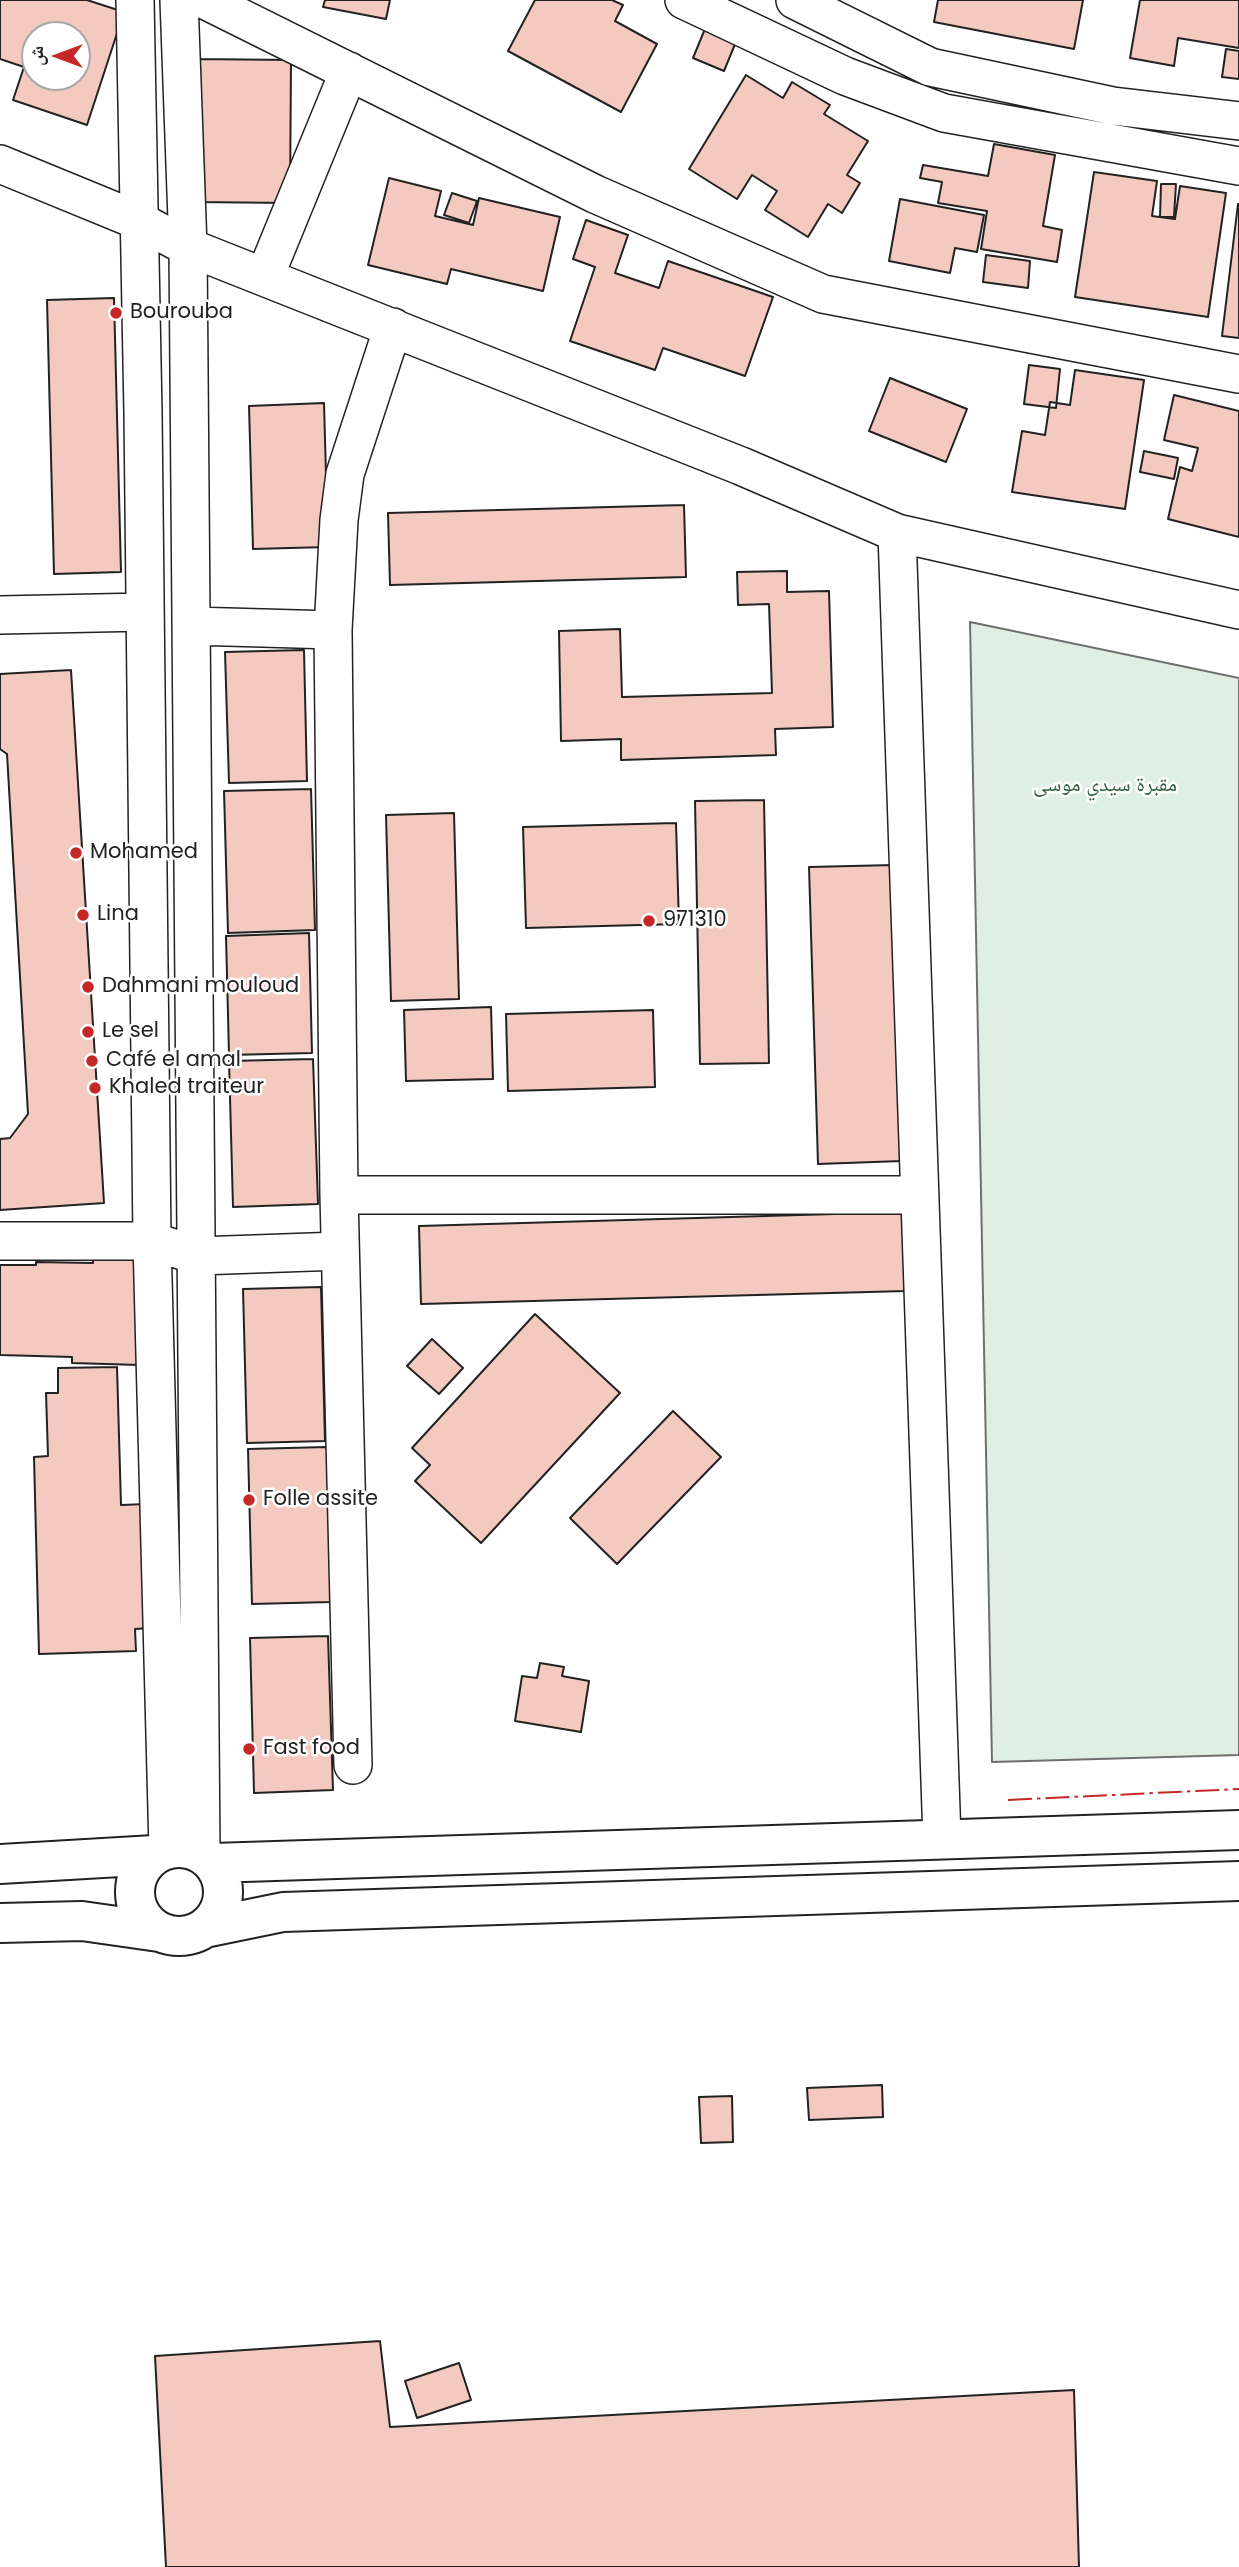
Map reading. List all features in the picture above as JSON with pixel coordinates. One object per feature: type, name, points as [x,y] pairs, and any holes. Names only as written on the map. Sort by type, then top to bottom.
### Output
[{"type":"highway","points":[[0,1864],[184,1855],[1239,1830]]},
{"type":"highway","points":[[159,1932],[146,1922],[138,1909],[136,1880],[143,1866],[184,1855],[220,1877],[222,1903],[205,1928]]},
{"type":"highway","points":[[0,1923],[82,1921],[174,1936],[191,1935],[205,1928],[284,1912],[1239,1881]]},
{"type":"street","points":[[135,0],[152,1241],[184,1855]]},
{"type":"street","points":[[179,0],[188,247],[198,1256],[184,1855]]},
{"type":"street","points":[[205,0],[595,194],[823,293],[1239,374]]},
{"type":"street","points":[[684,0],[845,76],[944,113],[1239,166]]},
{"type":"street","points":[[795,0],[930,67],[1113,106],[1239,121]]},
{"type":"street","points":[[265,276],[349,71]]},
{"type":"street","points":[[0,164],[139,220],[188,247],[741,466],[897,533],[1239,610]]},
{"type":"street","points":[[354,1765],[340,1251],[333,630],[339,520],[345,474],[393,327]]},
{"type":"street","points":[[897,533],[942,1839]]},
{"type":"street","points":[[0,615],[145,612]]},
{"type":"street","points":[[191,625],[333,630]]},
{"type":"street","points":[[339,1195],[920,1195]]},
{"type":"street","points":[[0,1241],[152,1241],[198,1256],[340,1251]]},
{"type":"green space","name":"مقبرة سيدي موسى","points":[[970,622],[1239,678],[1239,1755],[992,1762]]},
{"type":"building","points":[[0,0],[87,0],[124,12],[87,125],[13,100],[21,76],[21,91],[91,91],[91,21],[21,21],[21,66],[0,59]]},
{"type":"building","points":[[325,0],[390,0],[386,19],[323,7]]},
{"type":"building","points":[[535,0],[612,0],[623,5],[615,21],[657,44],[621,112],[508,51]]},
{"type":"building","points":[[938,0],[1083,0],[1074,49],[934,22]]},
{"type":"building","points":[[1140,0],[1239,0],[1239,48],[1178,38],[1174,66],[1130,58]]},
{"type":"building","points":[[709,19],[740,32],[724,71],[693,58]]},
{"type":"building","points":[[1226,49],[1239,51],[1239,79],[1222,77]]},
{"type":"building","points":[[196,59],[291,60],[290,203],[194,202]]},
{"type":"building","points":[[746,75],[783,98],[792,82],[830,105],[824,114],[868,141],[847,175],[860,183],[842,213],[828,204],[808,237],[765,210],[777,191],[752,175],[737,199],[689,169]]},
{"type":"building","points":[[994,144],[1055,155],[1043,226],[1062,230],[1057,262],[981,249],[987,211],[938,203],[942,182],[920,178],[923,165],[988,176]]},
{"type":"building","points":[[1094,172],[1157,181],[1152,216],[1175,219],[1180,186],[1226,193],[1208,317],[1075,297]]},
{"type":"building","points":[[389,178],[441,191],[435,216],[473,225],[479,198],[560,217],[543,291],[451,269],[447,284],[368,265]]},
{"type":"building","points":[[1161,184],[1176,184],[1174,217],[1160,217]]},
{"type":"building","points":[[452,193],[477,201],[469,223],[444,215]]},
{"type":"building","points":[[900,199],[984,215],[977,252],[955,248],[950,273],[889,261]]},
{"type":"building","points":[[1239,204],[1239,338],[1222,336]]},
{"type":"building","points":[[586,220],[628,235],[615,273],[659,288],[668,261],[773,297],[745,376],[663,348],[655,370],[570,341],[595,267],[573,259]]},
{"type":"building","points":[[986,255],[1030,261],[1028,288],[983,282]]},
{"type":"building","points":[[114,298],[121,572],[54,574],[47,300]]},
{"type":"building","points":[[1029,365],[1060,369],[1056,408],[1024,404]]},
{"type":"building","points":[[1075,370],[1144,380],[1125,509],[1012,492],[1022,431],[1045,435],[1050,402],[1070,405]]},
{"type":"building","points":[[890,378],[967,409],[946,462],[869,431]]},
{"type":"building","points":[[1174,395],[1239,411],[1239,537],[1168,519],[1180,467],[1192,471],[1198,448],[1164,440]]},
{"type":"building","points":[[324,403],[328,547],[253,549],[249,406]]},
{"type":"building","points":[[1144,451],[1178,458],[1174,479],[1140,472]]},
{"type":"building","points":[[684,505],[686,577],[390,585],[388,513]]},
{"type":"building","points":[[787,571],[787,592],[829,591],[833,727],[775,729],[776,755],[621,760],[621,739],[561,741],[559,631],[620,629],[622,697],[772,693],[769,604],[738,605],[737,572]]},
{"type":"building","points":[[304,650],[307,781],[229,783],[225,652]]},
{"type":"building","points":[[71,670],[104,1203],[0,1210],[0,1139],[10,1138],[28,1114],[7,754],[0,749],[0,674]]},
{"type":"building","points":[[311,789],[315,930],[228,933],[224,791]]},
{"type":"building","points":[[764,800],[769,1063],[700,1064],[695,801]]},
{"type":"building","points":[[454,813],[459,999],[391,1001],[386,815]]},
{"type":"building","points":[[676,823],[679,924],[526,928],[523,827]]},
{"type":"building","points":[[894,865],[902,1161],[818,1164],[809,867]]},
{"type":"building","points":[[309,933],[312,1053],[229,1055],[226,936]]},
{"type":"building","points":[[491,1007],[493,1079],[406,1081],[404,1010]]},
{"type":"building","points":[[653,1010],[655,1087],[508,1091],[506,1014]]},
{"type":"building","points":[[313,1059],[318,1204],[233,1207],[229,1061]]},
{"type":"building","points":[[904,1212],[906,1291],[421,1304],[419,1226]]},
{"type":"building","points":[[93,1259],[143,1260],[140,1365],[72,1363],[72,1357],[0,1355],[0,1265],[36,1265],[36,1262],[93,1263]]},
{"type":"building","points":[[321,1287],[325,1441],[247,1443],[243,1289]]},
{"type":"building","points":[[535,1314],[620,1393],[481,1543],[415,1481],[430,1465],[412,1448]]},
{"type":"building","points":[[432,1339],[463,1368],[439,1394],[407,1366]]},
{"type":"building","points":[[117,1367],[121,1505],[147,1504],[150,1628],[135,1629],[136,1651],[39,1654],[34,1457],[48,1456],[46,1393],[58,1393],[58,1368]]},
{"type":"building","points":[[673,1411],[721,1457],[617,1564],[570,1518]]},
{"type":"building","points":[[327,1447],[331,1602],[252,1604],[248,1449]]},
{"type":"building","points":[[328,1636],[333,1790],[254,1793],[250,1638]]},
{"type":"building","points":[[540,1663],[564,1667],[562,1676],[589,1681],[581,1732],[515,1721],[522,1676],[537,1678]]},
{"type":"building","points":[[882,2085],[883,2117],[809,2120],[807,2088]]},
{"type":"building","points":[[732,2096],[733,2142],[701,2143],[699,2097]]},
{"type":"building","points":[[380,2341],[390,2427],[1074,2390],[1079,2567],[166,2567],[155,2356]]},
{"type":"building","points":[[459,2363],[471,2400],[417,2418],[405,2381]]},
{"type":"power","points":[[1008,1800],[1239,1789]]},
{"type":"place","name":"Bourouba","points":[[116,313]]},
{"type":"place","name":"Mohamed","points":[[76,853]]},
{"type":"place","name":"Lina","points":[[83,915]]},
{"type":"place","name":"971310","points":[[649,921]]},
{"type":"place","name":"Dahmani mouloud","points":[[88,987]]},
{"type":"place","name":"Le sel","points":[[88,1032]]},
{"type":"place","name":"Café el amal","points":[[92,1061]]},
{"type":"place","name":"Khaled traiteur","points":[[95,1088]]},
{"type":"place","name":"Folle assite","points":[[249,1500]]},
{"type":"place","name":"Fast food","points":[[249,1749]]}]
